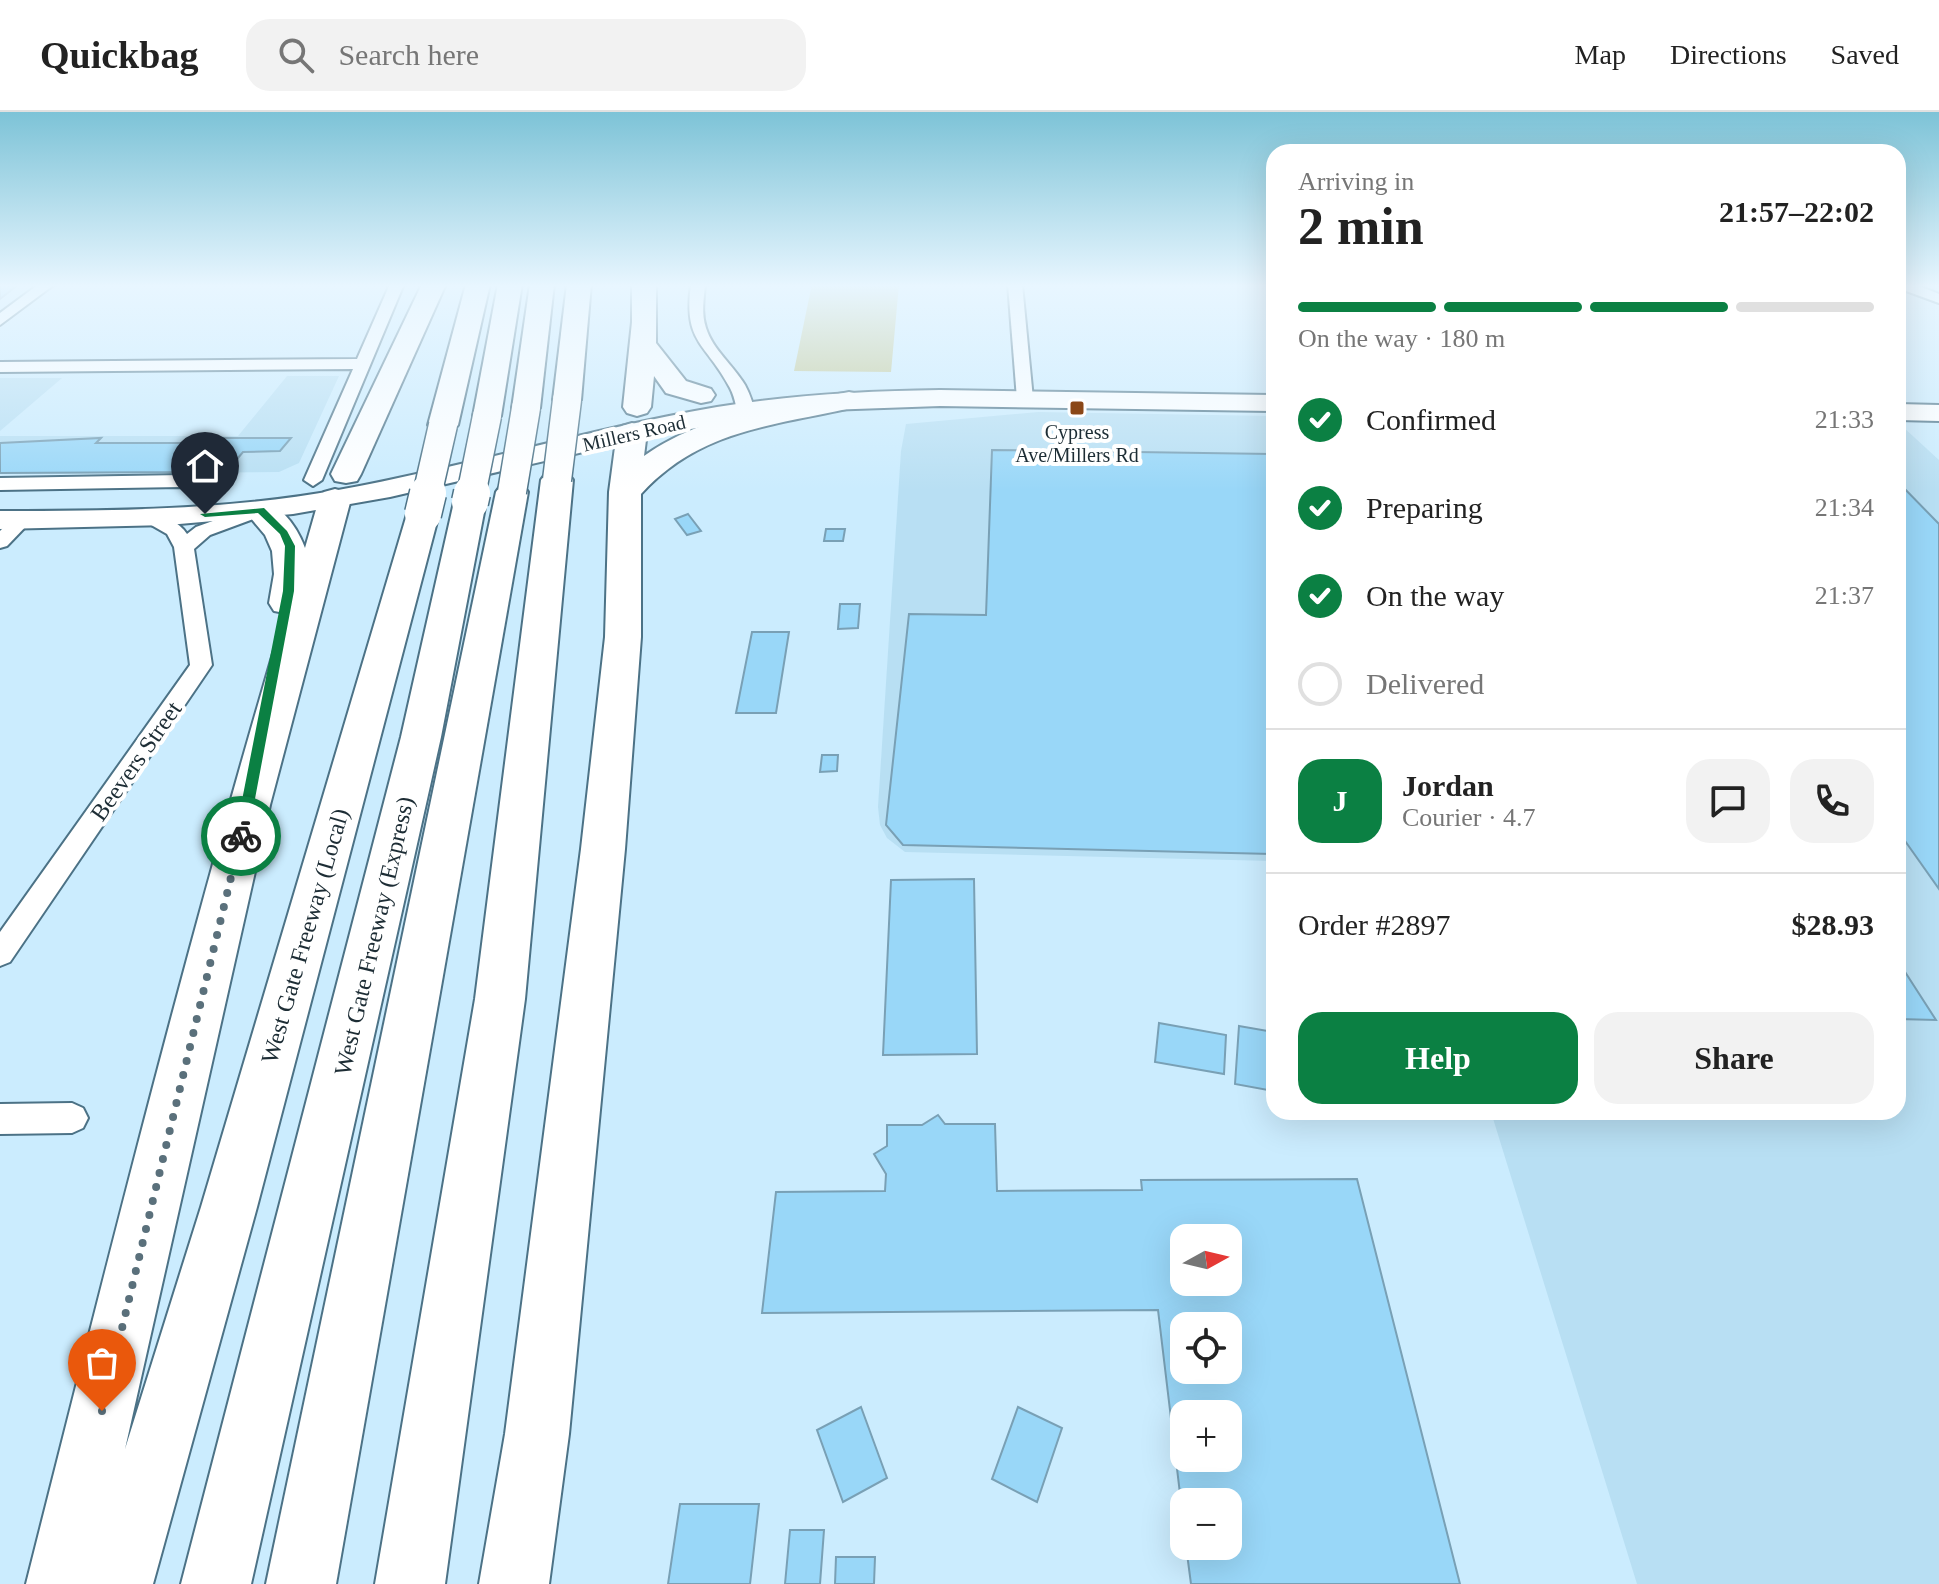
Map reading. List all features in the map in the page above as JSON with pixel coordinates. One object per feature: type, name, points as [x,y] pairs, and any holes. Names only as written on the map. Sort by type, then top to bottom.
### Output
[{"type":"highway","points":[[61,1584],[159,1167],[331,484],[399,353]]},
{"type":"highway","name":"West Gate Freeway (Local)","points":[[118,1584],[229,1207],[423,514],[461,353]]},
{"type":"highway","name":"West Gate Freeway (Express)","points":[[216,1584],[421,737],[513,491],[487,416],[498,353]]},
{"type":"highway","name":"West Gate Freeway (Express)","points":[[301,1584],[513,491],[533,353]]},
{"type":"highway","points":[[410,1584],[500,999],[513,491],[567,400],[572,353]]},
{"type":"highway","points":[[514,1584],[537,1434],[604,834],[623,637],[625,492],[642,353]]},
{"type":"highway","points":[[650,353],[676,387],[701,395]]},
{"type":"highway","points":[[625,492],[640,471],[664,454],[713,431],[746,406],[849,400]]},
{"type":"highway","points":[[249,805],[289,576],[290,546],[284,533],[260,510]]},
{"type":"main road","name":"Millers Road","points":[[635,420],[746,406],[831,385],[1266,403]]},
{"type":"main road","name":"Millers Road","points":[[849,400],[1025,393],[1266,391]]},
{"type":"main road","name":"Millers Road","points":[[7,514],[488,468],[701,395],[746,406]]},
{"type":"main road","points":[[1906,401],[1939,401]]},
{"type":"main road","points":[[1906,412],[1939,413]]},
{"type":"main road","name":"Millers Road","points":[[7,514],[149,518],[260,510],[331,484]]},
{"type":"street","points":[[331,484],[344,411],[369,353]]},
{"type":"street","points":[[711,353],[746,406]]},
{"type":"street","points":[[1021,353],[1025,393]]},
{"type":"street","points":[[0,367],[364,364]]},
{"type":"street","points":[[0,484],[183,481],[215,492]]},
{"type":"street","points":[[149,518],[175,530],[184,547],[203,531],[260,510]]},
{"type":"street","points":[[0,542],[7,514]]},
{"type":"street","name":"Beevers Street","points":[[0,954],[198,674],[201,665],[184,547]]},
{"type":"street","points":[[0,1119],[72,1118]]},
{"type":"shaded area","points":[[287,376],[339,376],[299,463],[279,472],[0,474],[0,436],[238,436]]},
{"type":"shaded area","points":[[0,378],[62,378],[0,431]]},
{"type":"shaded area","points":[[1038,412],[1266,416],[1266,861],[905,852],[887,838],[880,825],[878,807],[901,451],[906,424]]},
{"type":"shaded area","points":[[1906,430],[1939,460],[1939,1584],[1637,1584],[1493,1120],[1906,1120]]},
{"type":"green space","points":[[798,353],[893,353],[891,372],[794,371]]},
{"type":"building","points":[[101,438],[96,443],[213,443],[188,472],[0,473],[0,443]]},
{"type":"building","points":[[217,438],[291,438],[280,451],[243,452],[238,458],[200,458]]},
{"type":"building","points":[[992,450],[1266,454],[1266,854],[903,845],[886,825],[909,614],[986,615]]},
{"type":"building","points":[[1906,490],[1939,524],[1939,889],[1906,842]]},
{"type":"building","points":[[688,514],[701,531],[687,535],[675,519]]},
{"type":"building","points":[[826,529],[845,529],[843,541],[824,541]]},
{"type":"building","points":[[840,604],[860,604],[858,628],[838,629]]},
{"type":"building","points":[[752,632],[789,632],[776,713],[736,713]]},
{"type":"building","points":[[822,755],[838,755],[837,771],[820,772]]},
{"type":"building","points":[[974,879],[977,1054],[883,1055],[891,880]]},
{"type":"building","points":[[1906,973],[1936,1020],[1906,1019]]},
{"type":"building","points":[[1159,1023],[1226,1035],[1224,1074],[1155,1062]]},
{"type":"building","points":[[1239,1026],[1266,1031],[1266,1090],[1235,1084]]},
{"type":"building","points":[[938,1115],[945,1124],[995,1124],[997,1191],[1142,1190],[1141,1180],[1357,1179],[1460,1584],[1191,1584],[1188,1560],[1242,1560],[1242,1488],[1179,1488],[1177,1472],[1242,1472],[1242,1400],[1170,1400],[1170,1410],[1158,1310],[762,1313],[776,1192],[885,1191],[886,1174],[874,1154],[887,1146],[887,1125],[922,1125]]},
{"type":"building","points":[[861,1407],[887,1478],[843,1502],[817,1430]]},
{"type":"building","points":[[1018,1407],[1062,1428],[1037,1502],[992,1479]]},
{"type":"building","points":[[680,1504],[759,1504],[750,1584],[668,1584]]},
{"type":"building","points":[[790,1530],[824,1530],[820,1584],[785,1584]]},
{"type":"building","points":[[836,1557],[875,1557],[874,1584],[835,1584]]},
{"type":"way so far","points":[[102,1411],[241,836]]},
{"type":"place","name":"Cypress Ave/Millers Rd","points":[[1077,408]]},
{"type":"route","points":[[205,514],[260,510],[284,533],[290,546],[289,591],[241,836]]}]
